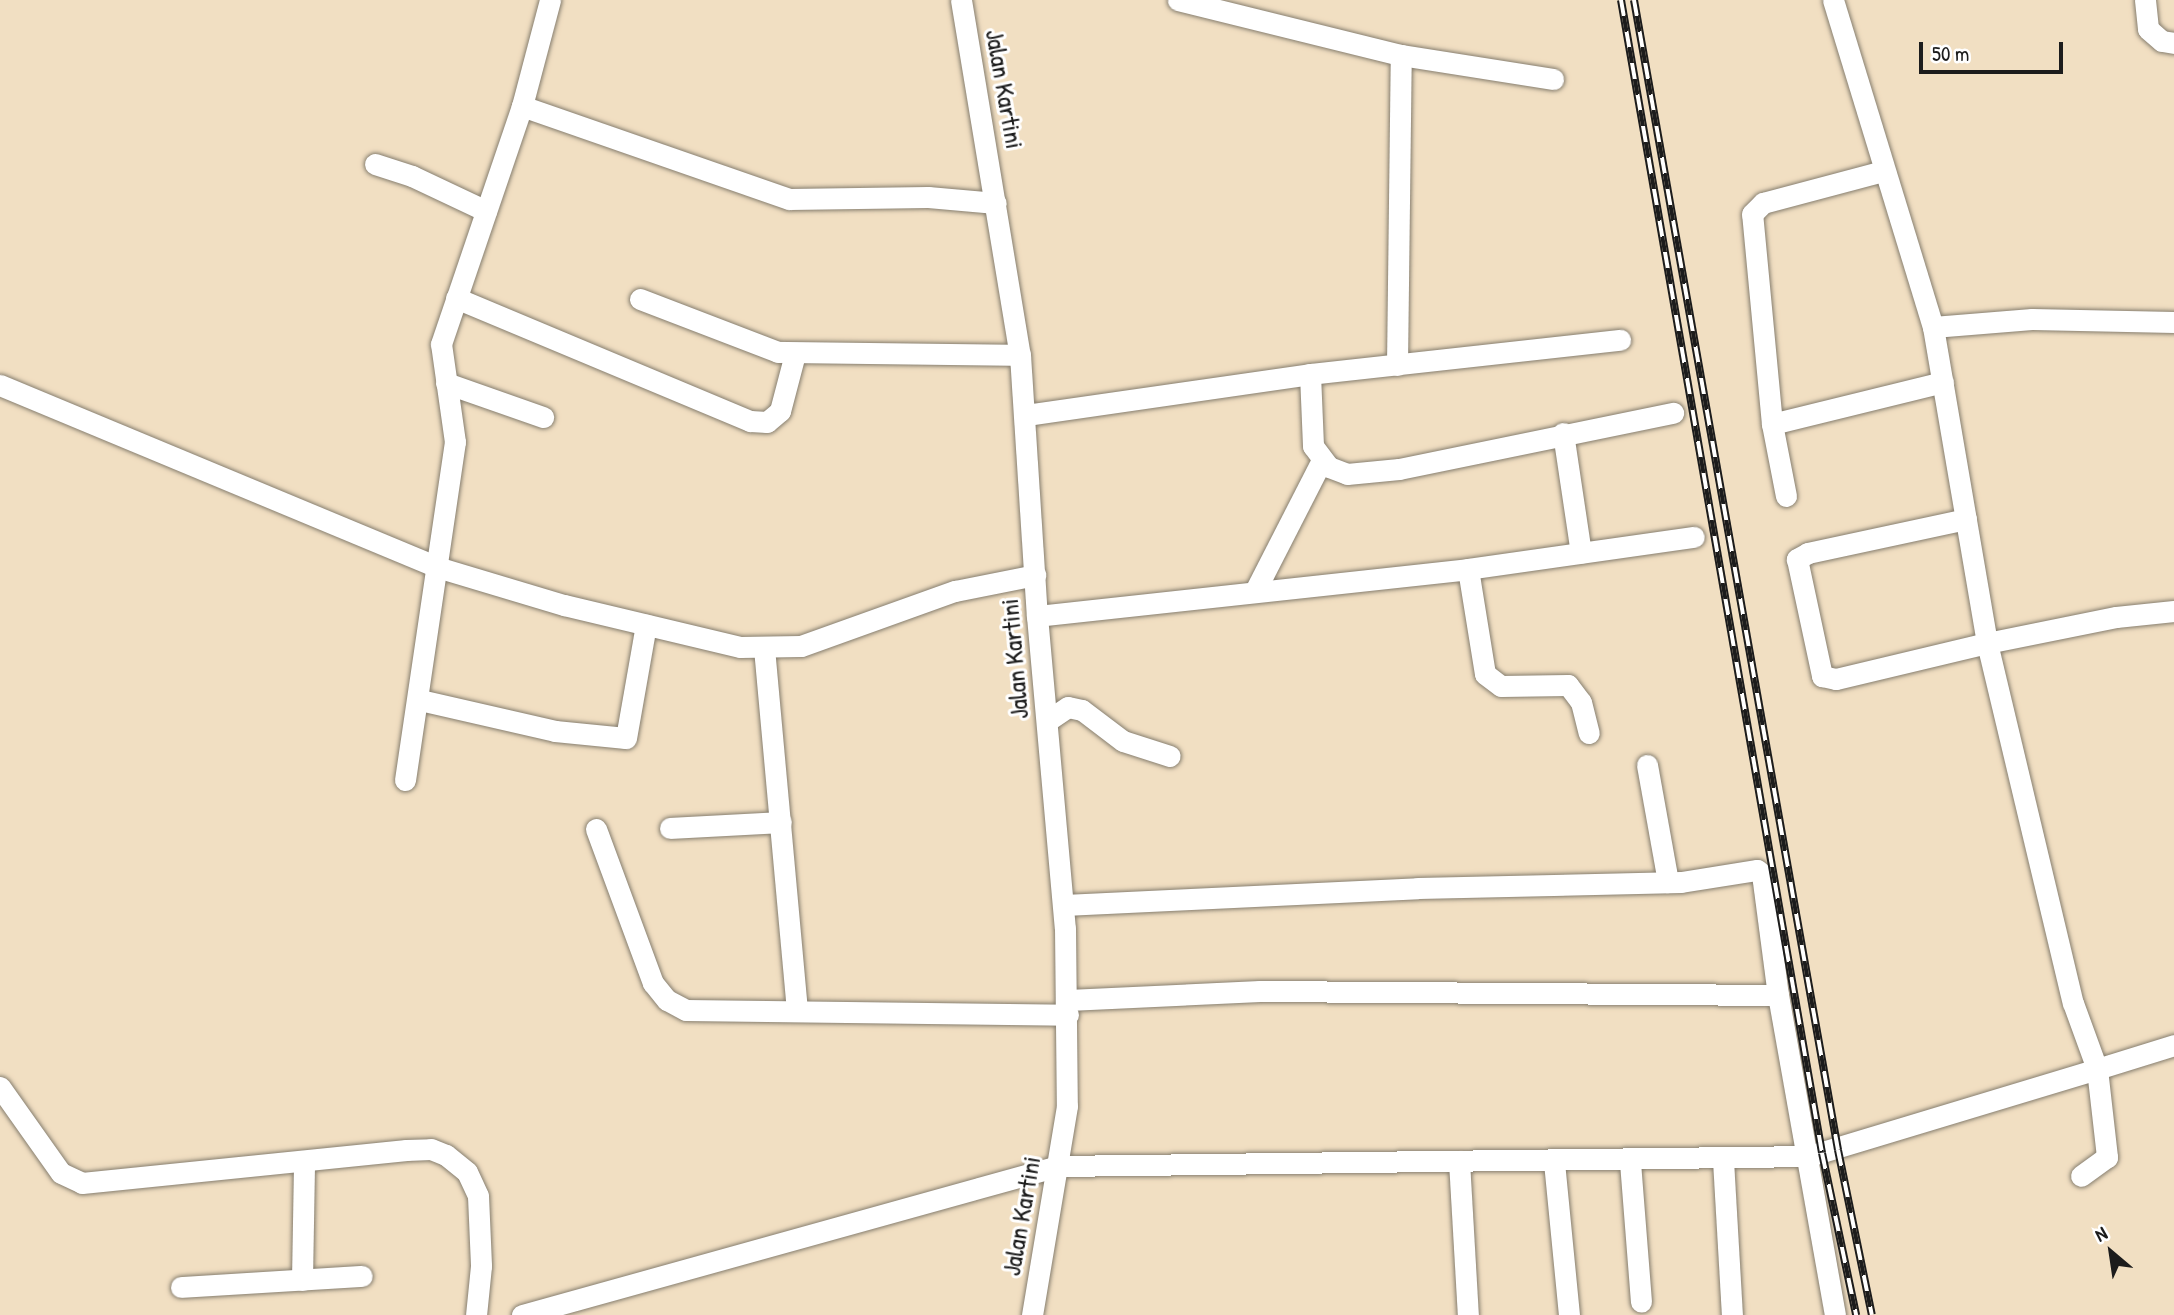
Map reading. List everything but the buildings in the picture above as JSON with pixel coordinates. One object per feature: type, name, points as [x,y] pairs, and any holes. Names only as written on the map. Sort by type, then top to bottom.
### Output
[{"type":"street","points":[[405,780],[420,701],[455,442],[441,344],[522,106],[550,0]]},
{"type":"street","name":"Jalan Kartini","points":[[961,0],[1020,355],[1037,616],[1064,905],[1068,1007],[1067,1106],[1032,1315]]},
{"type":"street","points":[[1178,0],[1401,55],[1553,79]]},
{"type":"street","points":[[1833,0],[1883,171],[1933,327],[1987,643],[2069,987],[2097,1069],[2108,1157],[2081,1177]]},
{"type":"street","points":[[2145,0],[2148,29],[2162,41],[2174,43]]},
{"type":"street","points":[[1397,365],[1401,55]]},
{"type":"street","points":[[522,106],[789,199],[928,197],[996,203]]},
{"type":"street","points":[[375,164],[412,176],[486,211]]},
{"type":"street","points":[[1786,496],[1772,424],[1752,214],[1763,203],[1883,171]]},
{"type":"street","points":[[456,298],[750,421],[767,422],[780,411],[795,354]]},
{"type":"street","points":[[640,299],[760,346],[795,354],[1020,355]]},
{"type":"street","points":[[1933,327],[2032,319],[2174,322]]},
{"type":"street","points":[[1026,415],[1310,374],[1620,340]]},
{"type":"street","points":[[1310,374],[1313,446],[1322,460],[1347,474],[1377,473],[1563,433],[1673,413]]},
{"type":"street","points":[[1772,424],[1943,382]]},
{"type":"street","points":[[446,383],[542,417]]},
{"type":"street","points":[[0,385],[437,567],[646,625],[764,648],[801,646],[955,592],[1035,575]]},
{"type":"street","points":[[1563,433],[1581,553]]},
{"type":"street","points":[[1255,591],[1322,460]]},
{"type":"street","points":[[1966,519],[1808,552],[1797,559],[1796,569],[1818,671],[1827,678],[2116,617],[2174,611]]},
{"type":"street","points":[[1037,616],[1468,569],[1694,537]]},
{"type":"street","points":[[1468,569],[1485,674],[1501,686],[1568,685],[1581,702],[1589,733]]},
{"type":"street","points":[[420,701],[555,731],[626,738],[646,625]]},
{"type":"street","points":[[764,648],[797,1012]]},
{"type":"street","points":[[1047,721],[1068,707],[1082,710],[1123,741],[1170,756]]},
{"type":"street","points":[[1647,765],[1668,882]]},
{"type":"street","points":[[670,828],[781,821]]},
{"type":"street","points":[[596,829],[653,983],[667,1000],[695,1011],[1068,1007],[1260,991],[1778,995]]},
{"type":"street","points":[[1064,905],[1418,888],[1668,882],[1748,870],[1762,874],[1778,995],[1809,1156],[1835,1315]]},
{"type":"street","points":[[522,1315],[1058,1166],[1459,1161],[1630,1162],[1809,1156],[2174,1045]]},
{"type":"street","points":[[0,1087],[61,1173],[82,1183],[431,1149],[457,1162],[478,1196],[481,1266],[476,1315]]},
{"type":"street","points":[[1723,1160],[1732,1315]]},
{"type":"street","points":[[302,1280],[304,1161]]},
{"type":"street","points":[[1459,1161],[1468,1315]]},
{"type":"street","points":[[1554,1162],[1569,1315]]},
{"type":"street","points":[[1630,1162],[1641,1302]]},
{"type":"street","points":[[181,1287],[362,1276]]},
{"type":"railway","points":[[1621,0],[1822,1153],[1856,1315]]},
{"type":"railway","points":[[1634,0],[1838,1150],[1872,1315]]}]
